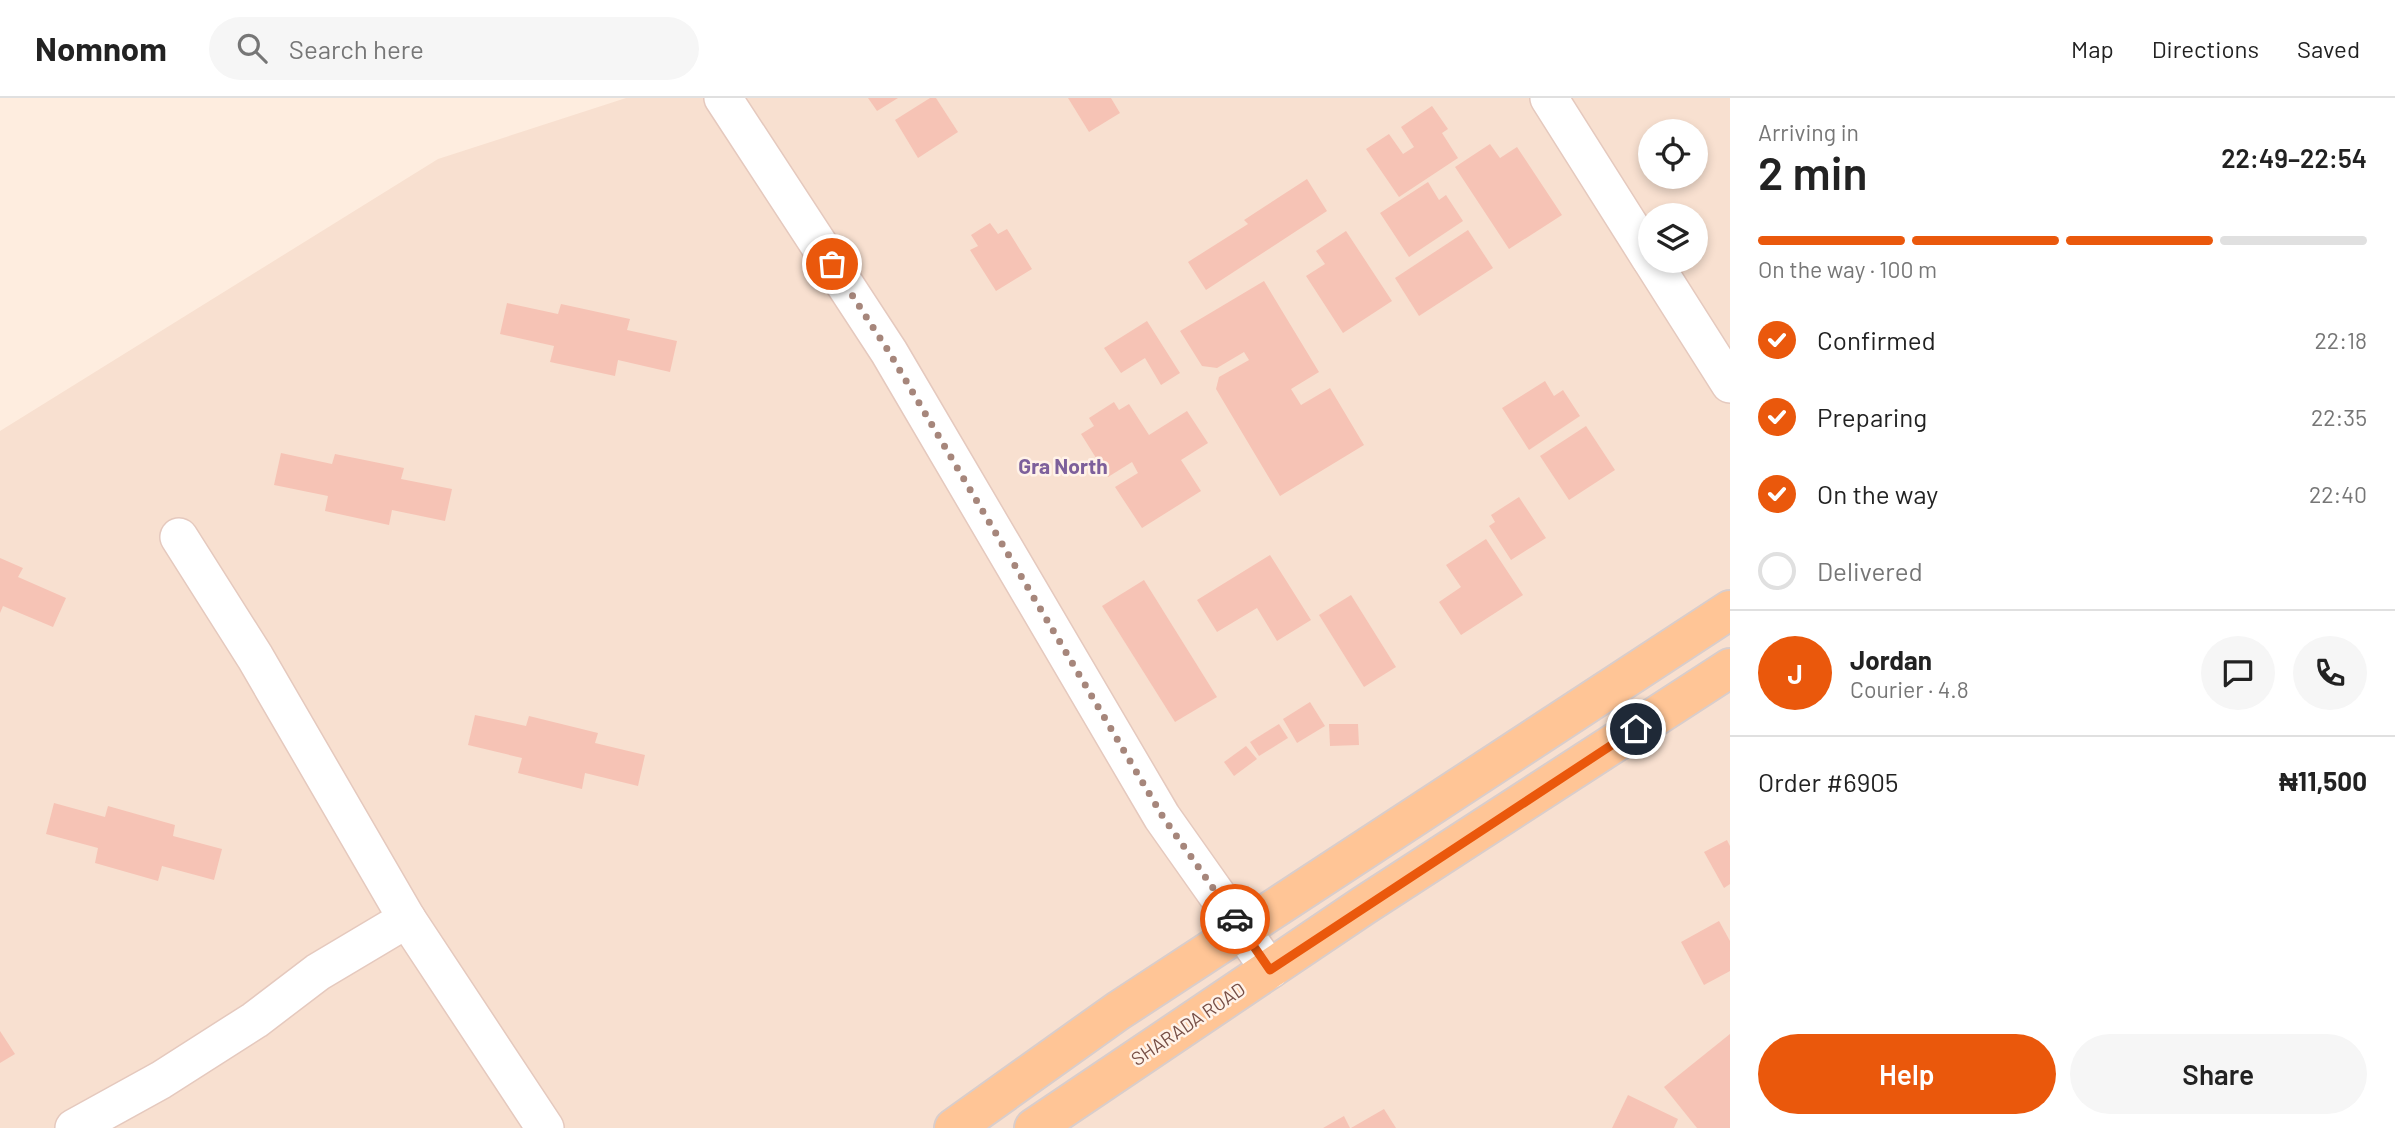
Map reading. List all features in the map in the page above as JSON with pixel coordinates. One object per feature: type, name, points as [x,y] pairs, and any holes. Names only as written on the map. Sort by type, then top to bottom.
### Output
[{"type":"main road","points":[[954,1128],[1118,1012],[1730,610]]},
{"type":"main road","name":"SHARADA ROAD","points":[[1034,1128],[1730,668]]},
{"type":"street","points":[[723,98],[889,352],[1163,817],[1270,970]]},
{"type":"street","points":[[1549,98],[1638,238]]},
{"type":"street","points":[[1660,273],[1730,384]]},
{"type":"street","points":[[179,537],[255,657],[407,919],[545,1128]]},
{"type":"street","points":[[74,1128],[162,1080],[255,1020],[318,972],[407,919]]},
{"type":"shaded area","points":[[626,98],[1730,98],[1730,621],[944,1128],[0,1128],[0,431],[438,159]]},
{"type":"shaded area","points":[[1730,631],[1730,1128],[955,1128]]},
{"type":"building","points":[[868,98],[898,98],[877,111]]},
{"type":"building","points":[[930,98],[936,98],[958,132],[918,158],[895,120]]},
{"type":"building","points":[[1068,98],[1111,98],[1120,113],[1089,132]]},
{"type":"building","points":[[1432,106],[1448,129],[1442,133],[1458,158],[1399,197],[1366,149],[1389,134],[1403,154],[1414,147],[1401,127]]},
{"type":"building","points":[[1490,144],[1500,158],[1517,147],[1562,215],[1509,249],[1455,167]]},
{"type":"building","points":[[1307,179],[1327,211],[1206,290],[1188,262],[1248,224],[1244,220]]},
{"type":"building","points":[[1428,182],[1439,200],[1446,195],[1463,221],[1409,257],[1380,213]]},
{"type":"building","points":[[990,223],[998,234],[1007,229],[1032,269],[996,291],[970,250],[978,246],[971,235]]},
{"type":"building","points":[[1468,230],[1493,268],[1419,316],[1395,278]]},
{"type":"building","points":[[1346,231],[1392,301],[1343,333],[1306,276],[1325,264],[1316,251]]},
{"type":"building","points":[[1264,281],[1319,372],[1291,389],[1301,405],[1330,388],[1364,445],[1280,496],[1216,389],[1219,377],[1249,360],[1244,352],[1217,368],[1202,366],[1180,331]]},
{"type":"building","points":[[507,303],[558,314],[561,304],[630,319],[627,330],[677,341],[670,372],[618,360],[615,376],[550,362],[554,346],[500,334]]},
{"type":"building","points":[[1147,321],[1180,373],[1161,385],[1145,358],[1121,373],[1104,348]]},
{"type":"building","points":[[1545,381],[1554,396],[1563,390],[1580,416],[1529,450],[1502,408]]},
{"type":"building","points":[[1114,402],[1119,410],[1129,404],[1149,435],[1187,411],[1208,443],[1181,460],[1201,491],[1142,528],[1115,487],[1138,473],[1132,462],[1108,477],[1081,434],[1094,426],[1089,418]]},
{"type":"building","points":[[1586,426],[1615,470],[1569,500],[1540,456]]},
{"type":"building","points":[[281,453],[332,464],[335,454],[404,468],[401,479],[452,489],[445,521],[392,510],[389,525],[325,511],[328,496],[274,485]]},
{"type":"building","points":[[1519,497],[1546,538],[1511,560],[1489,526],[1495,522],[1491,515]]},
{"type":"building","points":[[1486,539],[1523,595],[1461,635],[1439,602],[1461,587],[1446,565]]},
{"type":"building","points":[[1270,555],[1311,620],[1277,641],[1257,608],[1217,632],[1197,600]]},
{"type":"building","points":[[0,558],[23,568],[18,577],[66,598],[53,627],[3,606],[0,613]]},
{"type":"building","points":[[1144,580],[1217,697],[1175,722],[1102,606]]},
{"type":"building","points":[[1351,595],[1396,667],[1364,687],[1319,615]]},
{"type":"building","points":[[1310,702],[1325,726],[1297,743],[1283,719]]},
{"type":"building","points":[[475,715],[526,726],[529,716],[598,733],[595,743],[645,755],[638,786],[585,773],[582,789],[518,773],[522,758],[468,745]]},
{"type":"building","points":[[1279,724],[1288,738],[1259,756],[1250,742]]},
{"type":"building","points":[[1329,724],[1358,724],[1359,745],[1330,746]]},
{"type":"building","points":[[1246,746],[1257,759],[1234,776],[1224,762]]},
{"type":"building","points":[[54,803],[105,817],[108,806],[175,825],[173,836],[222,849],[214,880],[162,866],[158,881],[95,863],[98,848],[46,834]]},
{"type":"building","points":[[1727,840],[1730,846],[1730,884],[1724,888],[1704,852]]},
{"type":"building","points":[[1719,921],[1730,941],[1730,971],[1704,985],[1681,942]]},
{"type":"building","points":[[0,1031],[15,1054],[0,1063]]},
{"type":"building","points":[[1730,1034],[1730,1128],[1697,1128],[1664,1087]]},
{"type":"building","points":[[1628,1095],[1678,1119],[1674,1128],[1612,1128]]},
{"type":"building","points":[[1384,1109],[1396,1128],[1351,1128]]},
{"type":"building","points":[[1344,1116],[1350,1128],[1323,1128]]},
{"type":"way so far","points":[[832,264],[889,352],[1069,663],[1163,817],[1235,919]]},
{"type":"district","name":"Gra North","points":[[1063,467]]},
{"type":"route","points":[[1235,919],[1270,970],[1363,906],[1636,729]]}]
